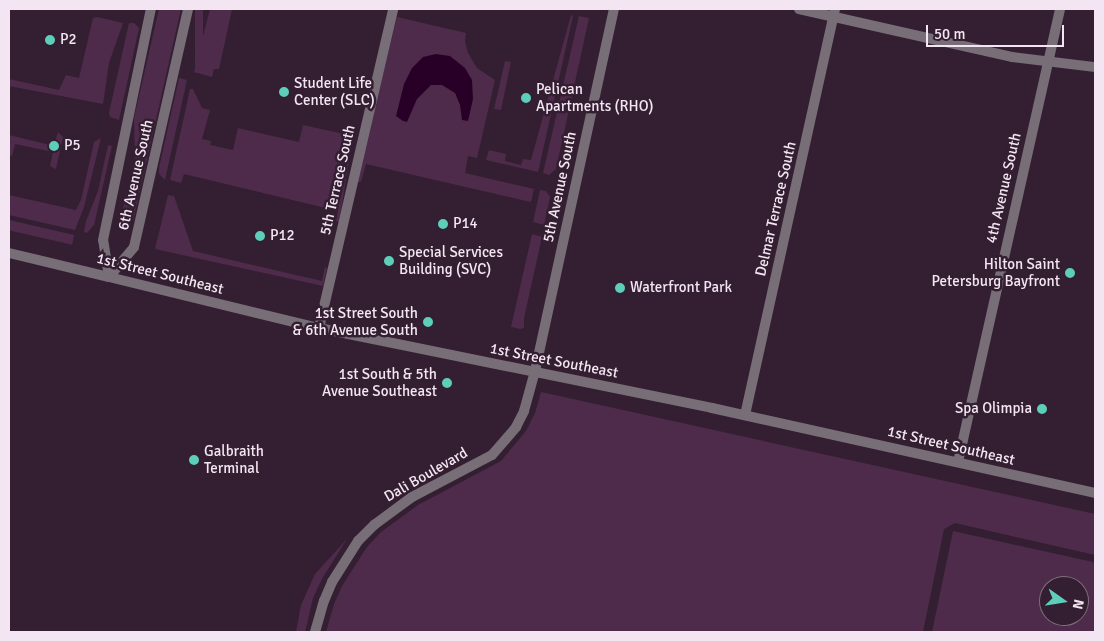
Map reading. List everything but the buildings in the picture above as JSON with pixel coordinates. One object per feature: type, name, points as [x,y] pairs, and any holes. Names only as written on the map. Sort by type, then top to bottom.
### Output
[{"type":"street","name":"6th Avenue South","points":[[109,277],[103,240],[151,9]]},
{"type":"street","name":"6th Avenue South","points":[[109,277],[134,247],[188,9]]},
{"type":"street","name":"5th Terrace South","points":[[319,328],[393,9]]},
{"type":"street","name":"5th Avenue South","points":[[534,371],[614,9]]},
{"type":"street","points":[[799,9],[834,13],[1012,57],[1095,68]]},
{"type":"street","name":"4th Avenue South","points":[[958,462],[1060,9]]},
{"type":"street","name":"Delmar Terrace South","points":[[745,415],[834,13]]},
{"type":"street","name":"1st Street Southeast","points":[[9,254],[319,328],[745,415],[1095,493]]},
{"type":"street","name":"Dali Boulevard","points":[[316,632],[324,600],[332,582],[358,541],[374,525],[412,497],[492,455],[516,427],[524,410],[534,371]]},
{"type":"shaded area","points":[[159,9],[181,9],[133,221],[121,217],[135,158],[134,118]]},
{"type":"shaded area","points":[[195,9],[203,9],[203,73],[195,73]]},
{"type":"shaded area","points":[[210,9],[232,9],[219,69],[214,69],[212,77],[194,72]]},
{"type":"shaded area","points":[[571,15],[573,16],[538,172],[486,160],[489,150],[506,154],[505,161],[521,165],[523,159],[531,160]]},
{"type":"shaded area","points":[[579,16],[589,18],[556,169],[549,175],[543,173]]},
{"type":"shaded area","points":[[97,17],[123,23],[109,63],[103,104],[9,86],[9,79],[59,90],[66,75],[79,78],[93,18]]},
{"type":"shaded area","points":[[397,17],[466,33],[465,41],[468,53],[477,68],[495,80],[477,158],[468,156],[465,173],[534,189],[531,202],[366,164],[361,182],[357,182]]},
{"type":"shaded area","points":[[129,23],[134,23],[139,28],[119,120],[110,117],[109,113]]},
{"type":"shaded area","points":[[436,54],[450,56],[465,68],[472,80],[473,99],[468,121],[462,120],[460,105],[455,93],[442,85],[431,85],[417,99],[407,122],[403,121],[396,116],[404,84],[412,68],[423,57]]},
{"type":"shaded area","points":[[505,61],[511,62],[501,110],[494,109]]},
{"type":"shaded area","points":[[179,78],[187,80],[165,180],[159,174],[159,168]]},
{"type":"shaded area","points":[[190,89],[193,89],[202,108],[210,110],[202,139],[211,141],[210,145],[233,150],[238,128],[299,142],[303,125],[353,136],[339,222],[336,221],[338,211],[184,174],[181,183],[170,180]]},
{"type":"shaded area","points":[[58,132],[63,137],[56,169],[50,166],[53,152],[15,144],[12,156],[9,155],[9,135],[54,146]]},
{"type":"shaded area","points":[[101,138],[84,207],[75,230],[9,215],[9,195],[76,210],[81,200],[94,142]]},
{"type":"shaded area","points":[[108,145],[112,146],[94,225],[87,233],[84,232],[86,221],[98,191]]},
{"type":"shaded area","points":[[540,190],[546,191],[550,197],[544,225],[533,222]]},
{"type":"shaded area","points":[[168,195],[174,196],[193,251],[322,281],[325,267],[327,268],[323,286],[155,249]]},
{"type":"shaded area","points":[[9,220],[74,235],[72,245],[9,230]]},
{"type":"shaded area","points":[[532,234],[542,237],[524,318],[524,328],[520,329],[511,327]]},
{"type":"shaded area","points":[[541,392],[1095,514],[1095,555],[955,523],[944,529],[923,632],[326,632],[334,604],[342,586],[367,547],[381,532],[418,505],[501,461],[526,431],[535,413]]},
{"type":"shaded area","points":[[953,531],[1093,562],[1095,565],[1095,632],[932,632]]},
{"type":"shaded area","points":[[347,539],[323,577],[313,598],[305,632],[296,632],[301,605],[315,574]]},
{"type":"place","name":"P2","points":[[50,40]]},
{"type":"place","name":"Student Life Center (SLC)","points":[[284,92]]},
{"type":"place","name":"Pelican Apartments (RHO)","points":[[526,98]]},
{"type":"place","name":"P5","points":[[54,146]]},
{"type":"place","name":"P14","points":[[443,224]]},
{"type":"place","name":"P12","points":[[260,236]]},
{"type":"place","name":"Special Services Building (SVC)","points":[[389,261]]},
{"type":"place","name":"Hilton Saint Petersburg Bayfront","points":[[1070,273]]},
{"type":"place","name":"Waterfront Park","points":[[620,288]]},
{"type":"place","name":"1st Street South & 6th Avenue South","points":[[428,322]]},
{"type":"place","name":"1st South & 5th Avenue Southeast","points":[[447,383]]},
{"type":"place","name":"Spa Olimpia","points":[[1042,409]]},
{"type":"place","name":"Galbraith Terminal","points":[[194,460]]}]
